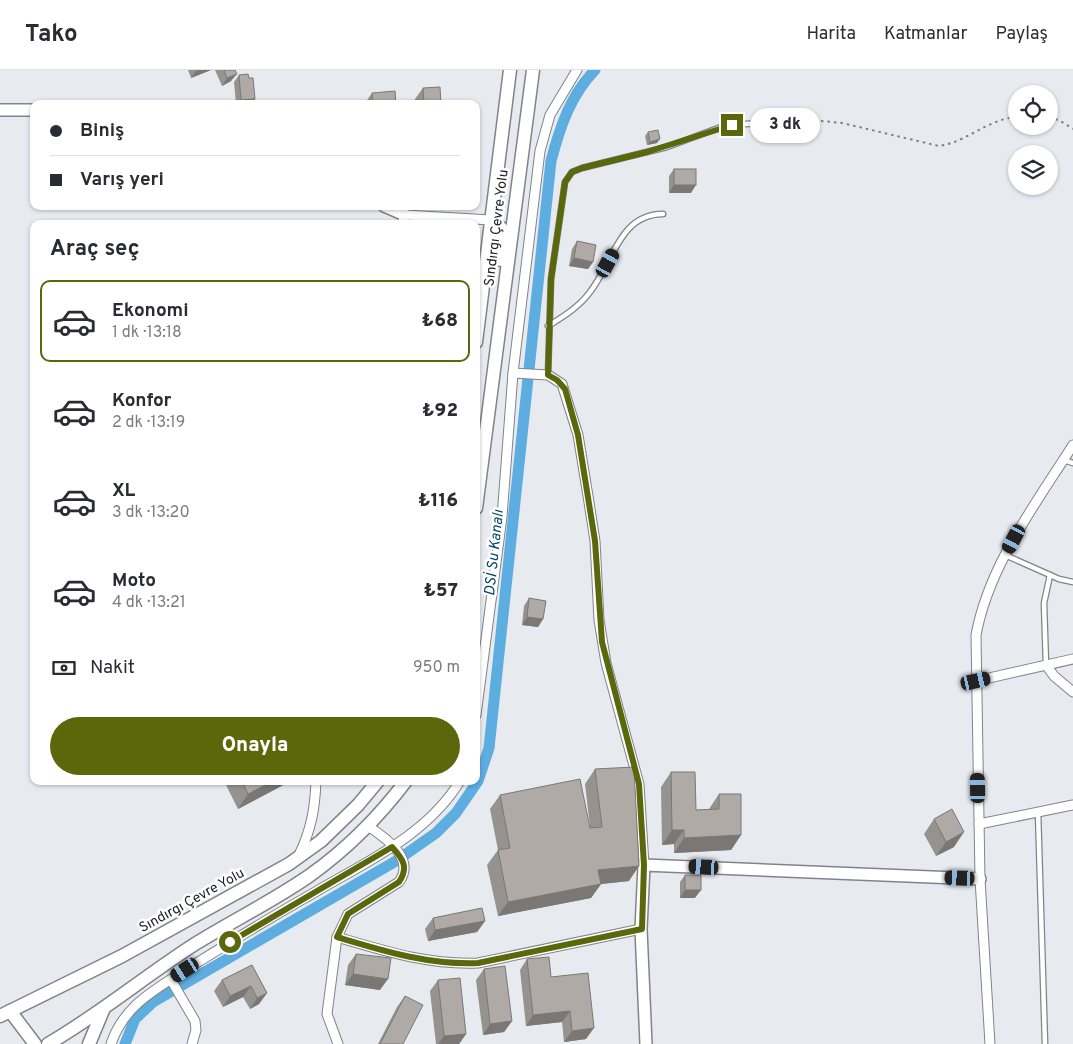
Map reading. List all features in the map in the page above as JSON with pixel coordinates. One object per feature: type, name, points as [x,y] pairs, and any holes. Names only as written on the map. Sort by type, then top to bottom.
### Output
[{"type":"main road","name":"Sındırgı Çevre Yolu","points":[[480,309],[510,70]]},
{"type":"main road","name":"Sındırgı Çevre Yolu","points":[[480,478],[533,70]]},
{"type":"main road","points":[[491,220],[502,229],[500,326]]},
{"type":"main road","name":"Sındırgı Çevre Yolu","points":[[5,1014],[122,956],[297,858],[321,841],[358,805],[375,785]]},
{"type":"main road","points":[[48,1044],[104,1008],[194,945],[308,877],[339,853],[368,826],[403,785]]},
{"type":"main road","points":[[89,1044],[104,1008]]},
{"type":"main road","points":[[5,1014],[35,1044]]},
{"type":"street","points":[[480,683],[504,500],[540,151],[550,115],[577,70]]},
{"type":"street","points":[[0,110],[30,110]]},
{"type":"street","points":[[390,210],[404,219],[491,220]]},
{"type":"street","points":[[517,374],[548,375],[557,380],[565,389],[578,435],[595,541],[602,642],[639,784],[644,865],[642,929],[646,1044]]},
{"type":"street","points":[[990,1044],[980,879],[976,635],[979,619],[1005,555],[1068,461],[1073,445]]},
{"type":"street","points":[[976,681],[1073,659]]},
{"type":"street","points":[[1046,665],[1054,676],[1073,692]]},
{"type":"street","points":[[297,858],[310,832],[314,813],[316,785]]},
{"type":"street","points":[[111,1044],[120,1023],[134,1005],[230,942],[394,848],[432,816],[457,785]]},
{"type":"street","points":[[979,824],[1073,805]]},
{"type":"street","points":[[338,1044],[327,1014],[337,937],[348,914],[399,882],[405,874],[405,863],[389,840],[368,826]]},
{"type":"street","points":[[644,865],[980,879]]},
{"type":"street","points":[[337,937],[407,957],[455,964],[478,963],[642,929]]},
{"type":"street","points":[[171,982],[194,1021],[196,1030],[192,1044]]},
{"type":"lane","points":[[548,375],[548,326],[551,279],[565,182],[572,172],[667,147],[721,128],[744,124],[814,121]]},
{"type":"lane","points":[[548,326],[575,308],[591,291],[627,228],[641,218],[663,214]]},
{"type":"lane","points":[[1005,555],[1050,575],[1073,582]]},
{"type":"lane","points":[[1046,665],[1044,603],[1050,575]]},
{"type":"lane","points":[[1038,812],[1045,1044]]},
{"type":"path","points":[[814,121],[842,123],[938,146],[953,143],[990,122],[1008,119]]},
{"type":"path","points":[[1058,120],[1064,122],[1073,129]]},
{"type":"building","points":[[224,70],[235,70],[237,74],[227,78]]},
{"type":"building","points":[[248,74],[249,78],[253,78],[255,99],[241,100],[239,75]]},
{"type":"building","points":[[440,87],[441,100],[424,100],[423,88]]},
{"type":"building","points":[[395,91],[396,100],[373,100],[372,93]]},
{"type":"building","points":[[658,130],[660,139],[650,142],[648,132]]},
{"type":"building","points":[[674,169],[696,169],[696,185],[674,185]]},
{"type":"building","points":[[577,241],[596,245],[593,262],[574,258]]},
{"type":"building","points":[[529,598],[546,601],[543,619],[527,617]]},
{"type":"building","points":[[634,767],[639,866],[598,870],[601,884],[508,902],[498,850],[510,848],[500,795],[580,779],[590,828],[602,827],[595,769]]},
{"type":"building","points":[[671,772],[695,772],[696,810],[719,809],[719,794],[741,794],[741,835],[684,838],[684,830],[672,830]]},
{"type":"building","points":[[244,785],[265,785],[248,794]]},
{"type":"building","points":[[952,809],[964,832],[946,842],[934,819]]},
{"type":"building","points":[[685,875],[701,875],[701,890],[685,890]]},
{"type":"building","points":[[482,908],[485,921],[435,930],[433,918]]},
{"type":"building","points":[[356,954],[391,958],[388,979],[353,974]]},
{"type":"building","points":[[549,957],[551,977],[588,973],[594,1028],[572,1031],[570,1011],[533,1015],[527,959]]},
{"type":"building","points":[[252,965],[267,993],[257,998],[251,986],[230,996],[222,980]]},
{"type":"building","points":[[505,966],[512,1021],[490,1024],[484,969]]},
{"type":"building","points":[[460,978],[466,1034],[444,1036],[438,980]]},
{"type":"building","points":[[405,996],[423,1005],[403,1044],[380,1044]]},
{"type":"waterway","name":"DSİ Su Kanalı","points":[[480,775],[489,748],[551,161],[558,136],[572,101],[595,70]]},
{"type":"waterway","name":"DSİ Su Kanalı","points":[[125,1044],[135,1019],[153,1002],[396,861],[436,833],[456,813],[475,785]]},
{"type":"route","points":[[230,942],[392,847],[405,863],[405,874],[399,882],[348,914],[337,937],[407,957],[455,964],[478,963],[642,929],[644,865],[642,802],[602,642],[595,541],[578,435],[565,389],[562,384],[548,375],[548,326],[551,279],[565,182],[572,172],[577,169],[667,147],[711,130],[732,125]]}]
